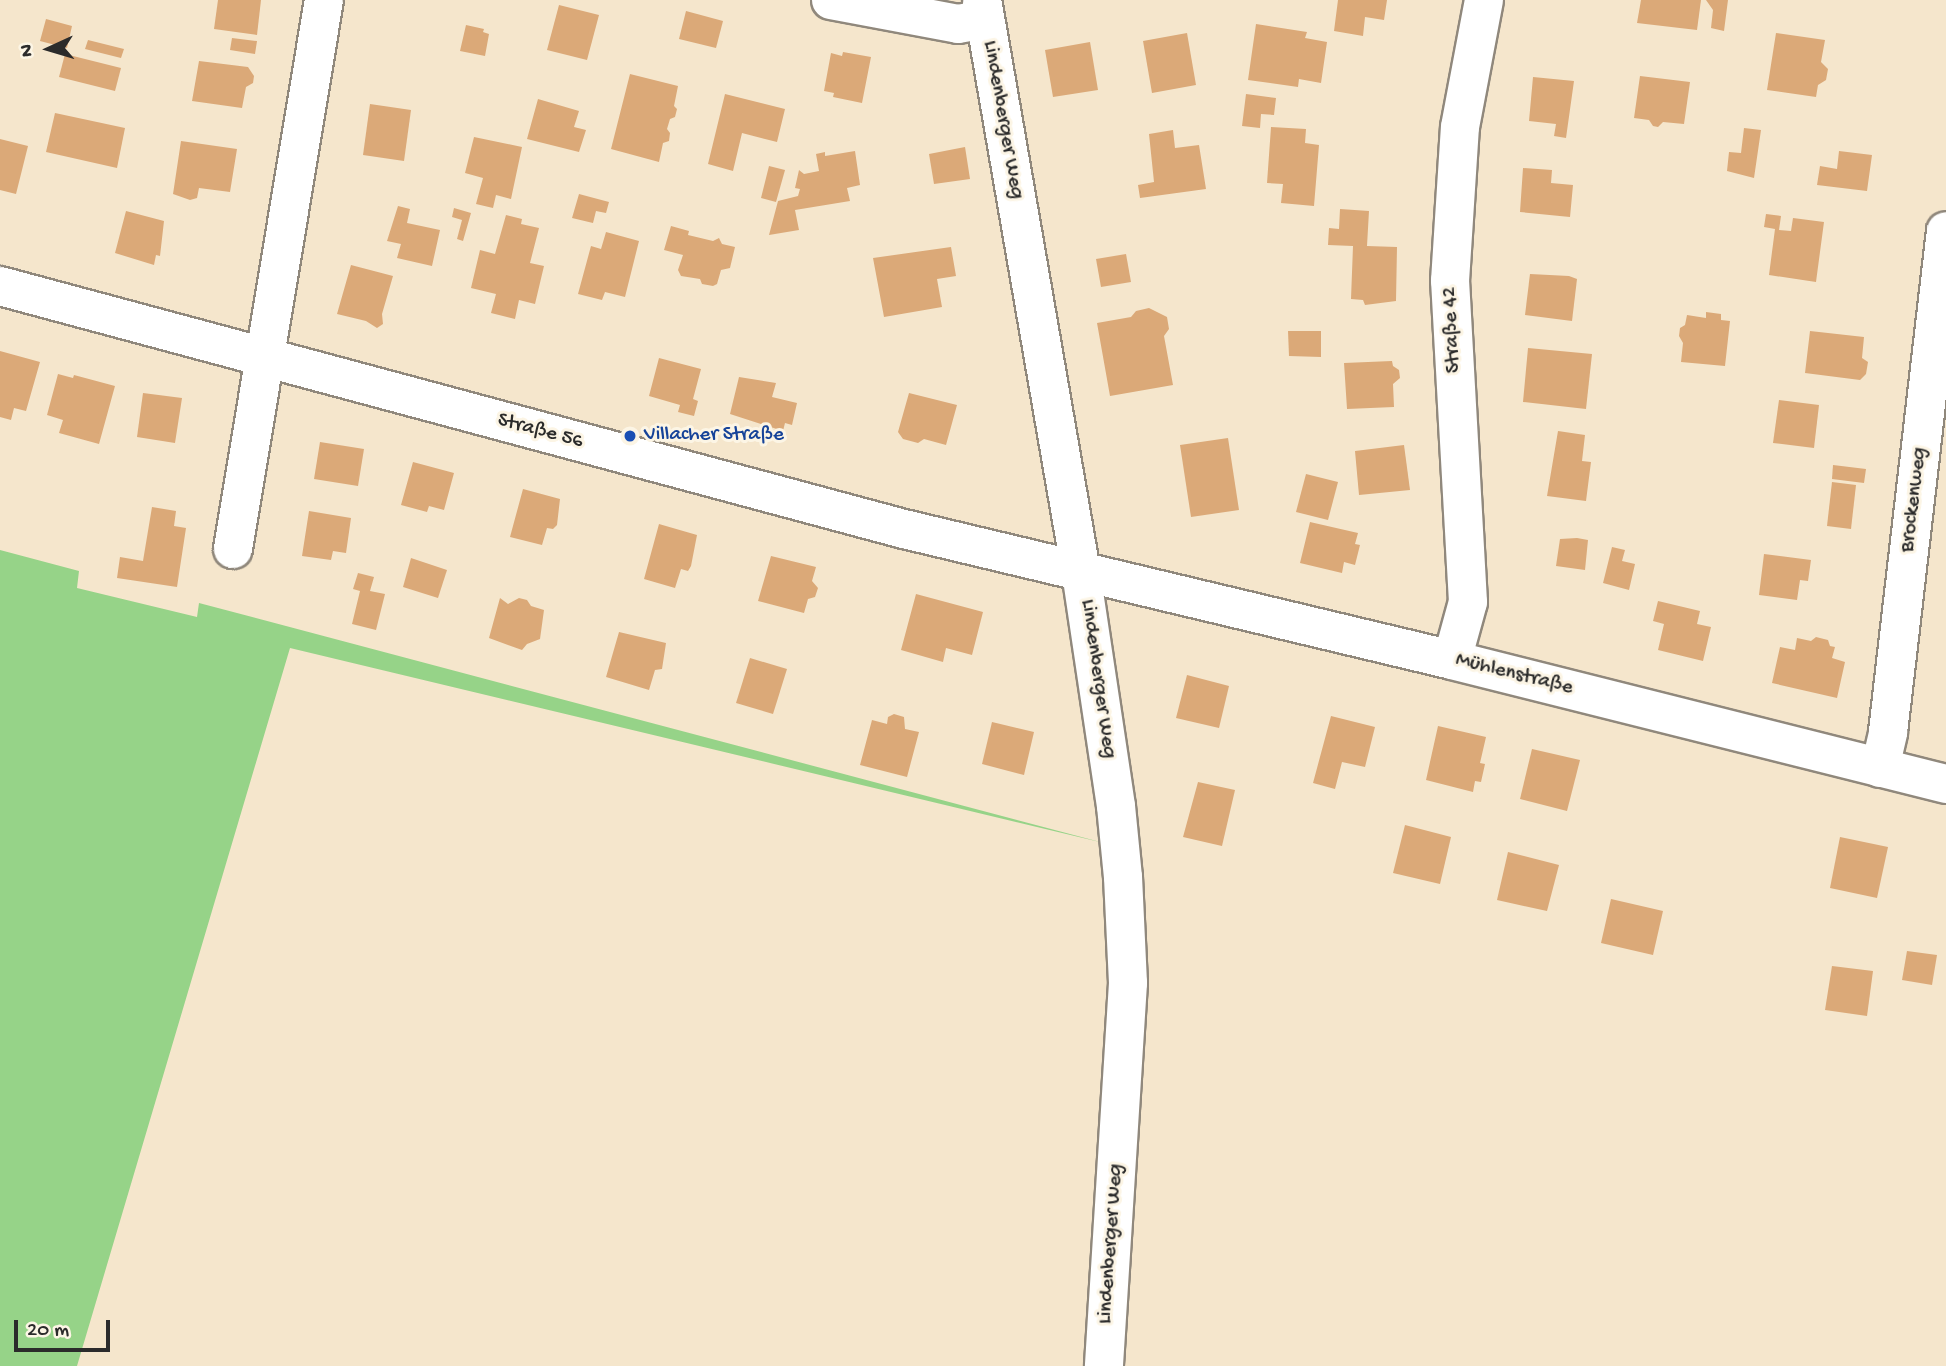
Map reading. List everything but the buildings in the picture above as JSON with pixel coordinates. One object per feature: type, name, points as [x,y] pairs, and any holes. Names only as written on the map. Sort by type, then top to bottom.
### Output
[{"type":"street","points":[[233,549],[324,0]]},
{"type":"street","points":[[831,0],[958,24],[983,9]]},
{"type":"street","name":"Straße 42","points":[[1452,660],[1468,602],[1450,281],[1460,127],[1484,0]]},
{"type":"street","name":"Lindenberger Weg","points":[[983,9],[1081,572],[1116,806],[1128,984],[1104,1366]]},
{"type":"street","name":"Brockenweg","points":[[1880,768],[1888,732],[1946,231]]},
{"type":"street","name":"Straße 56","points":[[0,286],[904,529],[1081,572]]},
{"type":"street","name":"Mühlenstraße","points":[[1081,572],[1452,660],[1946,784]]},
{"type":"green space","points":[[0,550],[79,571],[77,588],[197,617],[199,603],[1104,843],[290,648],[77,1366],[0,1366]]},
{"type":"place","name":"Villacher Straße","points":[[630,436]]}]
